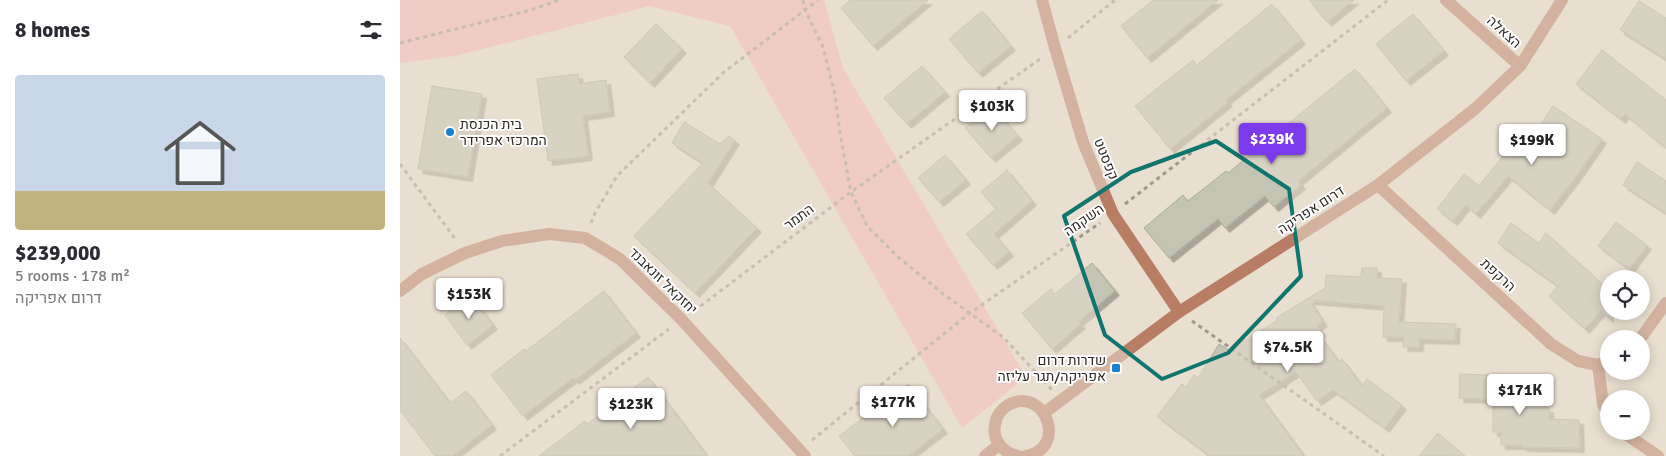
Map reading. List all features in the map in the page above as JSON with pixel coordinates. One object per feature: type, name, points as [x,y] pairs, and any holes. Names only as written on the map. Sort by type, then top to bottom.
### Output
[{"type":"street","name":"קפסטט","points":[[1042,0],[1083,142],[1113,214],[1179,312]]},
{"type":"street","name":"הצאלה","points":[[1446,0],[1520,66]]},
{"type":"street","name":"דרום אפריקה","points":[[1044,413],[1179,312],[1378,186],[1476,108],[1520,66],[1562,0]]},
{"type":"street","name":"הרקפת","points":[[1378,186],[1551,344],[1578,361],[1600,363]]},
{"type":"street","name":"יחזקאל זונאבנד","points":[[400,291],[422,274],[465,253],[502,241],[549,234],[585,238],[620,259],[682,320],[803,453]]},
{"type":"street","points":[[1646,330],[1666,303]]},
{"type":"street","points":[[1018,456],[1006,451],[1000,445],[995,438],[994,429],[995,420],[999,413],[1013,403],[1030,403],[1038,406],[1044,413],[1049,426],[1049,434],[1047,440],[1036,454]]},
{"type":"street","points":[[1634,440],[1658,456]]},
{"type":"street","points":[[985,456],[1000,445]]},
{"type":"path","points":[[400,43],[532,10],[559,0]]},
{"type":"path","points":[[803,0],[805,10],[823,47],[836,95],[840,132],[852,192],[867,226],[898,256],[942,293],[1004,338],[1061,399]]},
{"type":"path","points":[[585,238],[595,213],[617,176],[723,73],[818,0]]},
{"type":"path","name":"התמר","points":[[500,456],[852,192],[1055,48],[1115,0]]},
{"type":"path","name":"השקמה","points":[[803,453],[970,313],[1113,214],[1388,0]]},
{"type":"path","points":[[400,164],[465,253]]},
{"type":"path","points":[[1179,312],[1384,456]]},
{"type":"highlighted area","points":[[1216,141],[1289,189],[1301,276],[1228,353],[1162,379],[1105,335],[1064,216],[1131,172]]},
{"type":"shaded area","points":[[400,0],[824,0],[843,68],[1026,377],[962,428],[730,26],[650,6],[455,56],[400,63]]},
{"type":"building","points":[[850,0],[928,0],[873,46],[841,8]]},
{"type":"building","points":[[1153,0],[1218,0],[1147,58],[1121,26]]},
{"type":"building","points":[[1309,0],[1354,0],[1327,22]]},
{"type":"building","points":[[1639,1],[1666,18],[1666,59],[1620,30]]},
{"type":"building","points":[[1272,4],[1301,40],[1226,100],[1228,102],[1170,149],[1135,106],[1193,60],[1197,65]]},
{"type":"building","points":[[982,11],[1011,46],[978,73],[949,39]]},
{"type":"building","points":[[1413,14],[1444,51],[1406,81],[1376,44]]},
{"type":"building","points":[[656,24],[682,49],[650,83],[624,57]]},
{"type":"building","points":[[1602,50],[1666,100],[1666,148],[1625,114],[1621,119],[1576,84]]},
{"type":"building","points":[[922,66],[945,92],[907,124],[884,98]]},
{"type":"building","points":[[1355,69],[1387,108],[1298,181],[1301,185],[1274,207],[1265,196],[1225,228],[1218,219],[1169,258],[1144,228],[1183,195],[1188,201],[1226,171],[1228,173]]},
{"type":"building","points":[[578,74],[579,84],[606,80],[610,112],[583,116],[588,156],[548,161],[537,79]]},
{"type":"building","name":"בית הכנסת המרכזי אפרידר","points":[[432,86],[482,94],[468,177],[418,169]]},
{"type":"building","points":[[992,106],[1018,136],[991,158],[965,128]]},
{"type":"building","points":[[1553,106],[1602,139],[1550,210],[1508,176],[1476,214],[1466,205],[1453,221],[1437,209],[1464,174],[1479,186],[1516,140],[1525,148]]},
{"type":"building","points":[[684,122],[720,144],[729,136],[735,140],[708,183],[757,228],[695,293],[634,236],[703,163],[672,143]]},
{"type":"building","points":[[945,155],[966,180],[939,202],[918,178]]},
{"type":"building","points":[[1637,162],[1666,181],[1666,213],[1623,185]]},
{"type":"building","points":[[1007,170],[1032,201],[994,234],[1009,252],[993,265],[966,234],[996,209],[981,192]]},
{"type":"building","points":[[1616,222],[1647,245],[1629,269],[1598,246]]},
{"type":"building","points":[[1511,223],[1539,243],[1546,233],[1600,282],[1600,312],[1585,329],[1549,296],[1558,286],[1498,243]]},
{"type":"building","points":[[1092,263],[1115,291],[1078,322],[1081,324],[1052,349],[1022,313],[1051,289],[1055,294]]},
{"type":"building","points":[[1362,268],[1377,268],[1377,278],[1402,279],[1399,322],[1456,324],[1455,340],[1419,339],[1419,347],[1403,347],[1404,337],[1383,337],[1384,306],[1309,300],[1323,322],[1317,326],[1321,332],[1318,334],[1339,362],[1342,359],[1362,386],[1367,379],[1402,405],[1385,428],[1333,390],[1317,401],[1296,372],[1259,395],[1304,456],[1210,456],[1157,416],[1182,384],[1186,387],[1194,375],[1198,378],[1219,344],[1229,350],[1278,320],[1276,318],[1325,288],[1326,275],[1361,277]]},
{"type":"building","points":[[604,291],[636,333],[575,380],[573,378],[523,416],[491,375],[524,349],[526,351]]},
{"type":"building","points":[[470,295],[493,325],[467,345],[445,315]]},
{"type":"building","points":[[400,338],[450,403],[466,391],[492,425],[452,456],[435,456],[400,410]]},
{"type":"building","points":[[1460,374],[1511,376],[1510,404],[1513,404],[1513,408],[1549,408],[1549,419],[1579,420],[1580,448],[1501,445],[1501,432],[1493,432],[1493,399],[1459,398]]},
{"type":"building","points":[[648,377],[707,456],[539,456],[585,421],[587,424]]},
{"type":"building","points":[[908,384],[943,429],[908,456],[855,456],[839,436]]},
{"type":"building","points":[[1438,433],[1465,456],[1419,456]]},
{"type":"place","name":"בית הכנסת המרכזי אפרידר","points":[[450,132]]},
{"type":"place","name":"שדרות דרום אפריקה/תגר עליזה","points":[[1116,368]]}]
